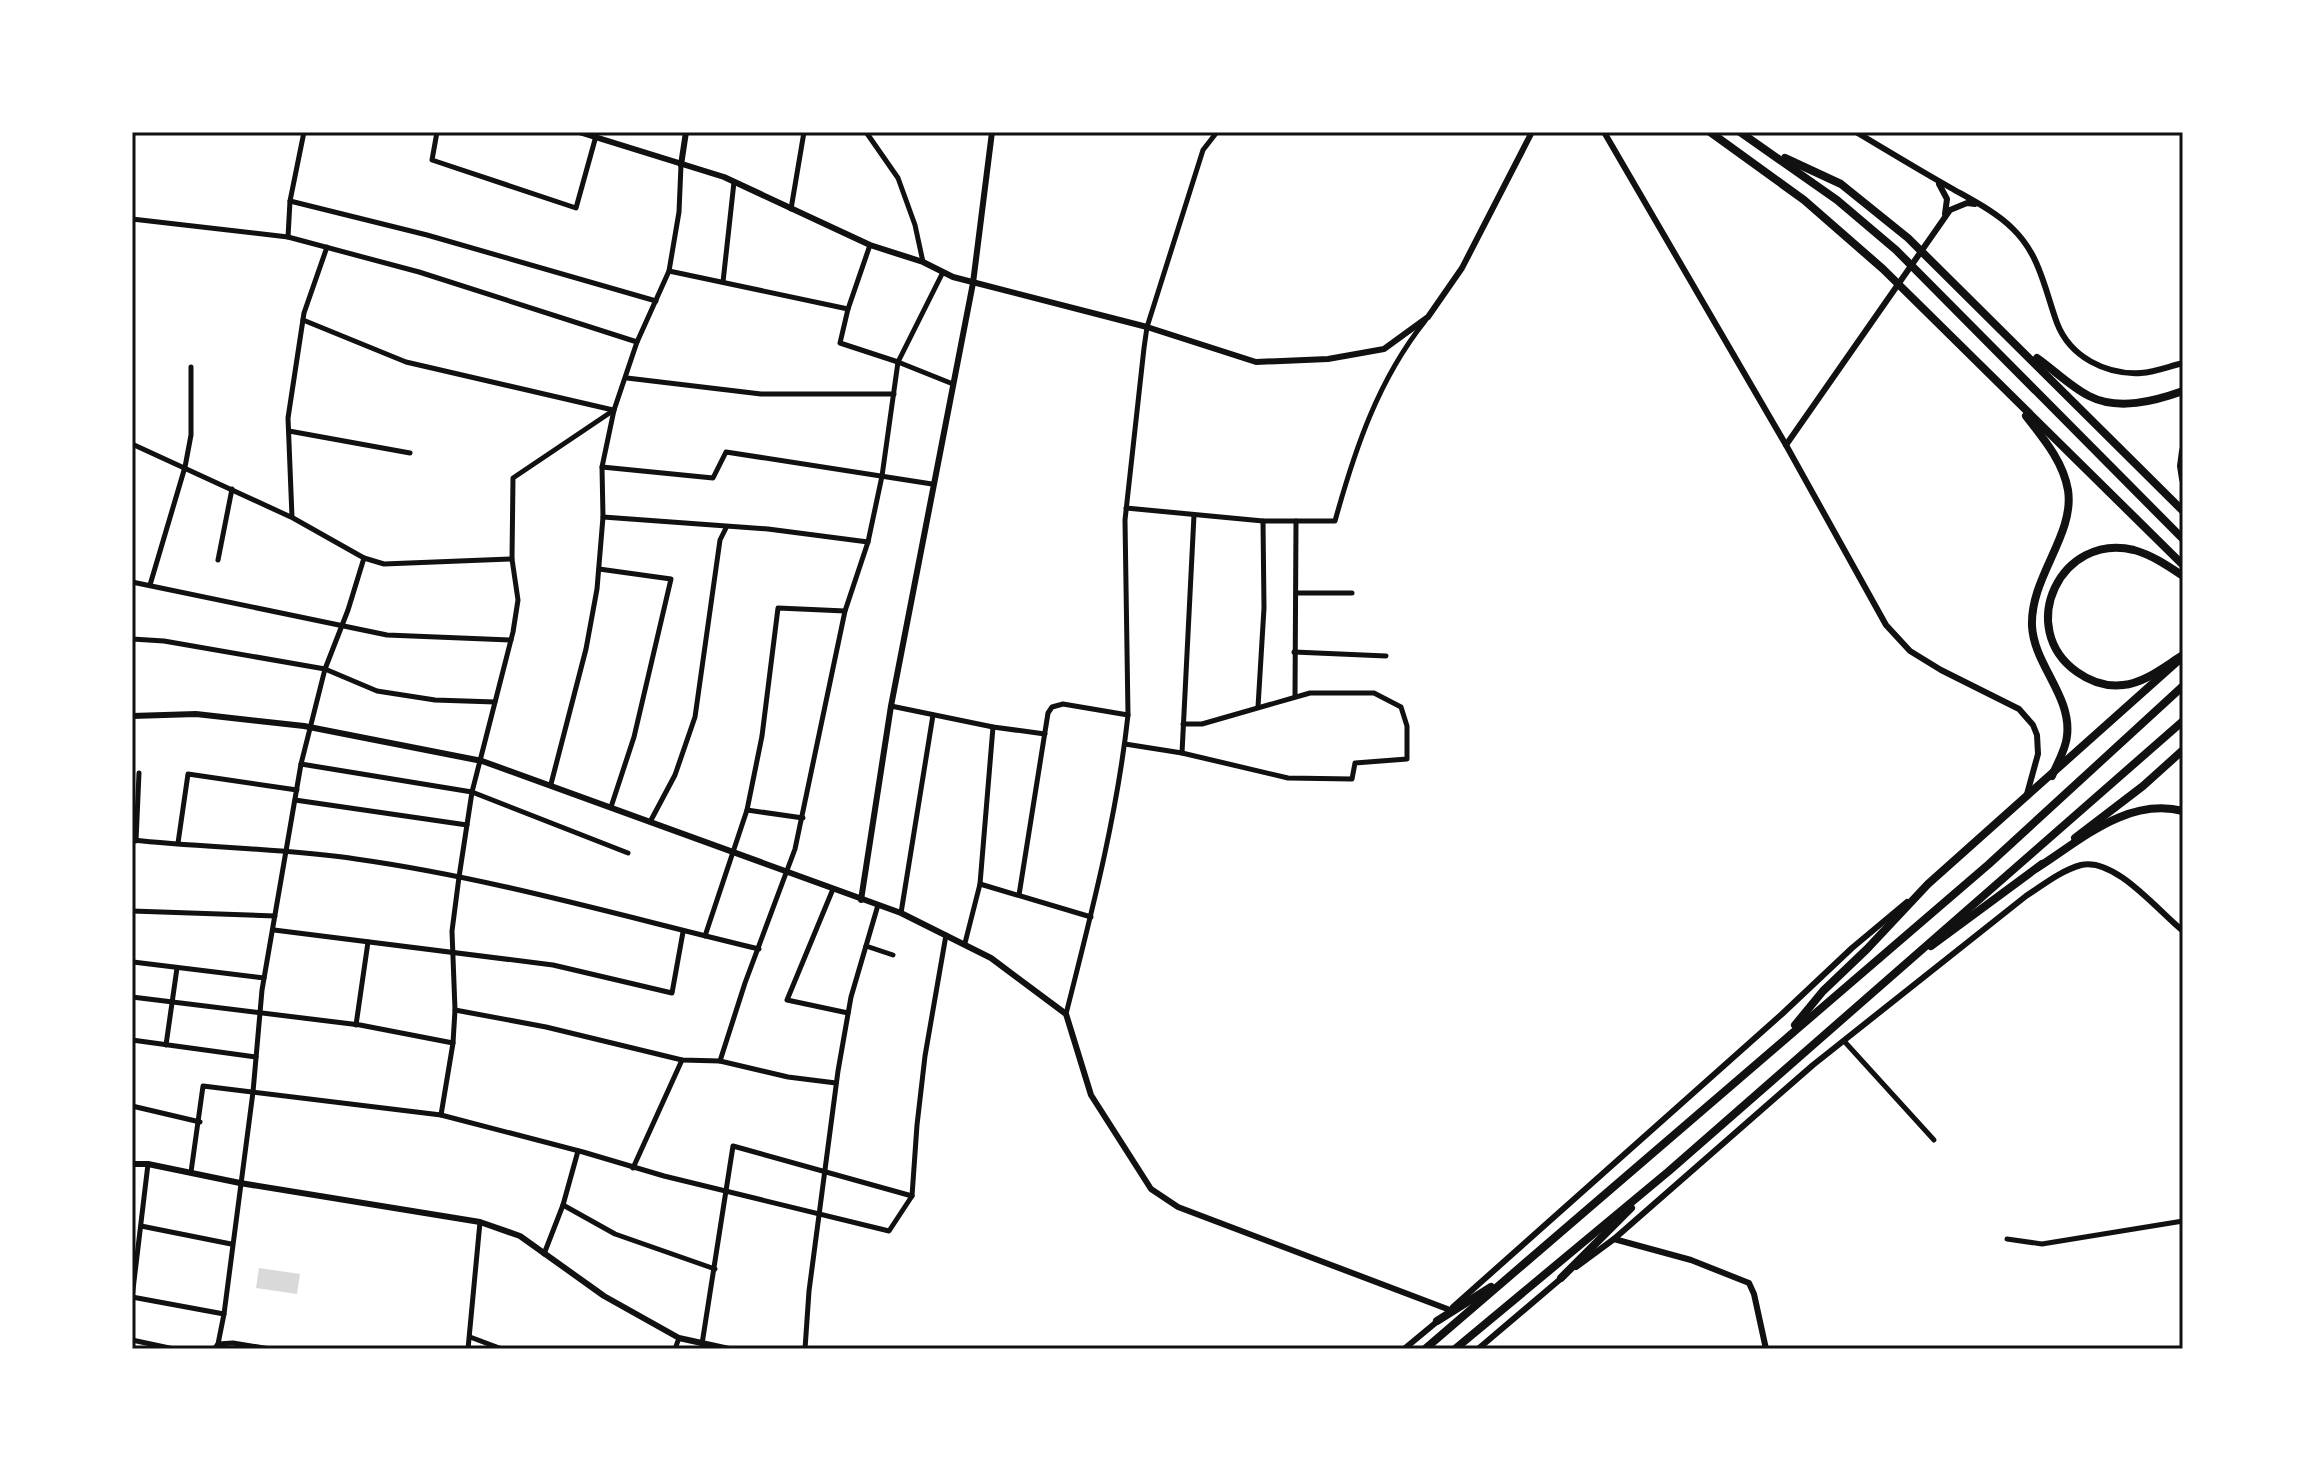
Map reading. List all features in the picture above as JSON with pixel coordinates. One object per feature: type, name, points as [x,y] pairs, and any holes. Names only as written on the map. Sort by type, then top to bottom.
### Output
[{"type":"highway","points":[[1710,132],[1804,200],[1883,269],[2183,565]]},
{"type":"highway","points":[[1740,132],[1837,200],[1896,250],[2183,539]]},
{"type":"highway","points":[[1765,149],[1841,184],[1908,238],[2183,511]]},
{"type":"highway","points":[[2017,344],[2091,397],[2126,404],[2156,401],[2183,391]]},
{"type":"highway","points":[[2003,387],[2051,448],[2068,491],[2066,518],[2036,591],[2033,610],[2032,628],[2038,654],[2059,695],[2068,726],[2067,740],[2052,776]]},
{"type":"highway","points":[[2183,451],[2183,479]]},
{"type":"highway","points":[[2183,576],[2135,550],[2098,550],[2068,568],[2056,583],[2049,602],[2048,619],[2051,641],[2060,657],[2079,674],[2101,684],[2136,682],[2183,656]]},
{"type":"highway","points":[[1782,1041],[1823,991],[1928,884],[2183,656]]},
{"type":"highway","points":[[1425,1349],[1977,874],[2183,686]]},
{"type":"highway","points":[[1455,1349],[1669,1171],[2183,721]]},
{"type":"highway","points":[[1892,975],[2037,868],[2143,786],[2183,750]]},
{"type":"highway","points":[[2037,868],[2129,812],[2155,807],[2183,811]]},
{"type":"highway","points":[[1561,1278],[1669,1171]]},
{"type":"highway","points":[[1437,1321],[1515,1271]]},
{"type":"street","points":[[288,237],[290,201],[304,132]]},
{"type":"street","points":[[437,132],[432,160],[576,208],[596,136]]},
{"type":"street","points":[[579,132],[734,182],[870,245],[973,283],[1147,327],[1256,362],[1328,359],[1384,349],[1428,317]]},
{"type":"street","points":[[551,784],[586,649],[599,569],[603,517],[602,467],[614,410],[637,342],[669,271],[679,212],[686,132]]},
{"type":"street","points":[[791,209],[804,132]]},
{"type":"street","points":[[866,132],[898,178],[915,225],[923,262]]},
{"type":"street","points":[[861,900],[891,706],[973,283],[992,132]]},
{"type":"street","points":[[1217,132],[1203,150],[1147,327],[1126,508],[1128,715],[1125,744],[1091,917],[1066,1014],[1091,1095],[1151,1189],[1178,1207],[1450,1310]]},
{"type":"street","points":[[1126,508],[1263,521],[1335,521],[1365,423],[1403,349],[1462,268],[1532,132]]},
{"type":"street","points":[[1604,132],[1893,636],[1924,660],[2027,715],[2038,744],[2036,768],[2025,800]]},
{"type":"street","points":[[1856,132],[2011,227],[2040,270],[2065,338],[2085,358],[2109,369],[2141,373],[2183,363]]},
{"type":"street","points":[[1934,178],[1945,190],[1947,199],[1943,221]]},
{"type":"street","points":[[723,282],[734,182]]},
{"type":"street","points":[[290,201],[427,235],[656,301]]},
{"type":"street","points":[[1786,445],[1950,210],[1967,203],[1979,205]]},
{"type":"street","points":[[132,219],[288,237],[419,272],[637,342]]},
{"type":"street","points":[[870,245],[840,343],[953,384]]},
{"type":"street","points":[[293,518],[289,431],[303,320],[327,247]]},
{"type":"street","points":[[669,271],[848,309]]},
{"type":"street","points":[[720,1061],[803,818],[845,611],[868,542],[882,476],[898,362],[943,272]]},
{"type":"street","points":[[303,320],[406,362],[614,410]]},
{"type":"street","points":[[150,585],[185,467],[191,435],[191,367]]},
{"type":"street","points":[[627,378],[761,394],[894,394]]},
{"type":"street","points":[[441,1115],[453,1043],[452,951],[459,877],[472,792],[511,640],[518,600],[512,559],[513,478],[614,410]]},
{"type":"street","points":[[289,431],[410,453]]},
{"type":"street","points":[[132,444],[293,518],[364,558],[384,564],[512,559]]},
{"type":"street","points":[[602,467],[713,478],[726,452],[932,484]]},
{"type":"street","points":[[218,560],[232,489]]},
{"type":"street","points":[[1182,753],[1194,515]]},
{"type":"street","points":[[603,517],[768,529],[868,542]]},
{"type":"street","points":[[1258,707],[1264,608],[1263,521]]},
{"type":"street","points":[[1295,696],[1296,521]]},
{"type":"street","points":[[650,822],[675,775],[695,717],[720,540],[726,528]]},
{"type":"street","points":[[270,1349],[233,1343],[216,1347],[224,1314],[253,1092],[264,978],[301,764],[325,669],[364,558]]},
{"type":"street","points":[[599,569],[671,579],[634,737],[611,807]]},
{"type":"street","points":[[132,582],[387,635],[511,640]]},
{"type":"street","points":[[1297,593],[1352,593]]},
{"type":"street","points":[[705,936],[747,810],[762,736],[778,608],[845,611]]},
{"type":"street","points":[[132,639],[164,641],[325,669],[377,691],[435,700],[495,702]]},
{"type":"street","points":[[1294,652],[1386,656]]},
{"type":"street","points":[[1125,744],[1182,753],[1288,778],[1352,779],[1355,763],[1407,759],[1407,726],[1401,707],[1374,693],[1310,693],[1202,724],[1183,724]]},
{"type":"street","points":[[1019,895],[1048,713],[1058,704],[1128,715]]},
{"type":"street","points":[[891,706],[993,727],[1045,734]]},
{"type":"street","points":[[132,716],[196,714],[311,728],[482,761],[901,913],[991,958],[1066,1014]]},
{"type":"street","points":[[901,913],[933,715]]},
{"type":"street","points":[[965,943],[980,884],[993,727]]},
{"type":"street","points":[[301,764],[472,792],[628,853]]},
{"type":"street","points":[[139,773],[134,841],[288,850],[359,859],[500,885],[759,949]]},
{"type":"street","points":[[178,843],[188,774],[297,790]]},
{"type":"street","points":[[295,800],[467,825]]},
{"type":"street","points":[[747,810],[803,818]]},
{"type":"street","points":[[1478,1349],[1561,1278],[1614,1239],[1813,1065],[2026,896],[2056,876],[2079,866],[2095,864],[2121,877],[2183,931]]},
{"type":"street","points":[[980,884],[1091,917]]},
{"type":"street","points":[[1404,1349],[1782,1014],[1852,948],[1928,884]]},
{"type":"street","points":[[833,889],[787,1000],[848,1013]]},
{"type":"street","points":[[805,1349],[809,1291],[836,1083],[848,1013],[878,905]]},
{"type":"street","points":[[132,911],[275,916]]},
{"type":"street","points":[[274,930],[553,965],[672,993],[683,932]]},
{"type":"street","points":[[191,1172],[203,1086],[441,1115],[633,1168],[889,1231],[912,1196],[925,1056],[946,934]]},
{"type":"street","points":[[356,1025],[368,942]]},
{"type":"street","points":[[866,946],[893,955]]},
{"type":"street","points":[[133,962],[264,978]]},
{"type":"street","points":[[166,1045],[177,968]]},
{"type":"street","points":[[132,997],[356,1025],[453,1043]]},
{"type":"street","points":[[455,1010],[546,1027],[682,1060],[720,1061],[788,1077],[836,1083]]},
{"type":"street","points":[[132,1040],[256,1057]]},
{"type":"street","points":[[1844,1041],[1934,1140]]},
{"type":"street","points":[[633,1168],[682,1060]]},
{"type":"street","points":[[132,1106],[200,1122]]},
{"type":"street","points":[[702,1344],[733,1146],[912,1196]]},
{"type":"street","points":[[544,1255],[563,1205],[578,1151]]},
{"type":"street","points":[[132,1164],[148,1164],[240,1183],[480,1222],[520,1236],[604,1296],[679,1338],[729,1349]]},
{"type":"street","points":[[148,1164],[132,1298],[224,1314]]},
{"type":"street","points":[[563,1205],[615,1234],[715,1269]]},
{"type":"street","points":[[2007,1239],[2042,1244],[2183,1221]]},
{"type":"street","points":[[468,1349],[480,1222]]},
{"type":"street","points":[[141,1226],[231,1244]]},
{"type":"street","points":[[1614,1239],[1691,1260],[1749,1283],[1766,1349]]},
{"type":"street","points":[[470,1337],[502,1349]]},
{"type":"street","points":[[675,1349],[679,1338]]},
{"type":"street","points":[[132,1340],[174,1349]]},
{"type":"shaded area","points":[[259,1268],[300,1274],[297,1294],[256,1288]]}]
